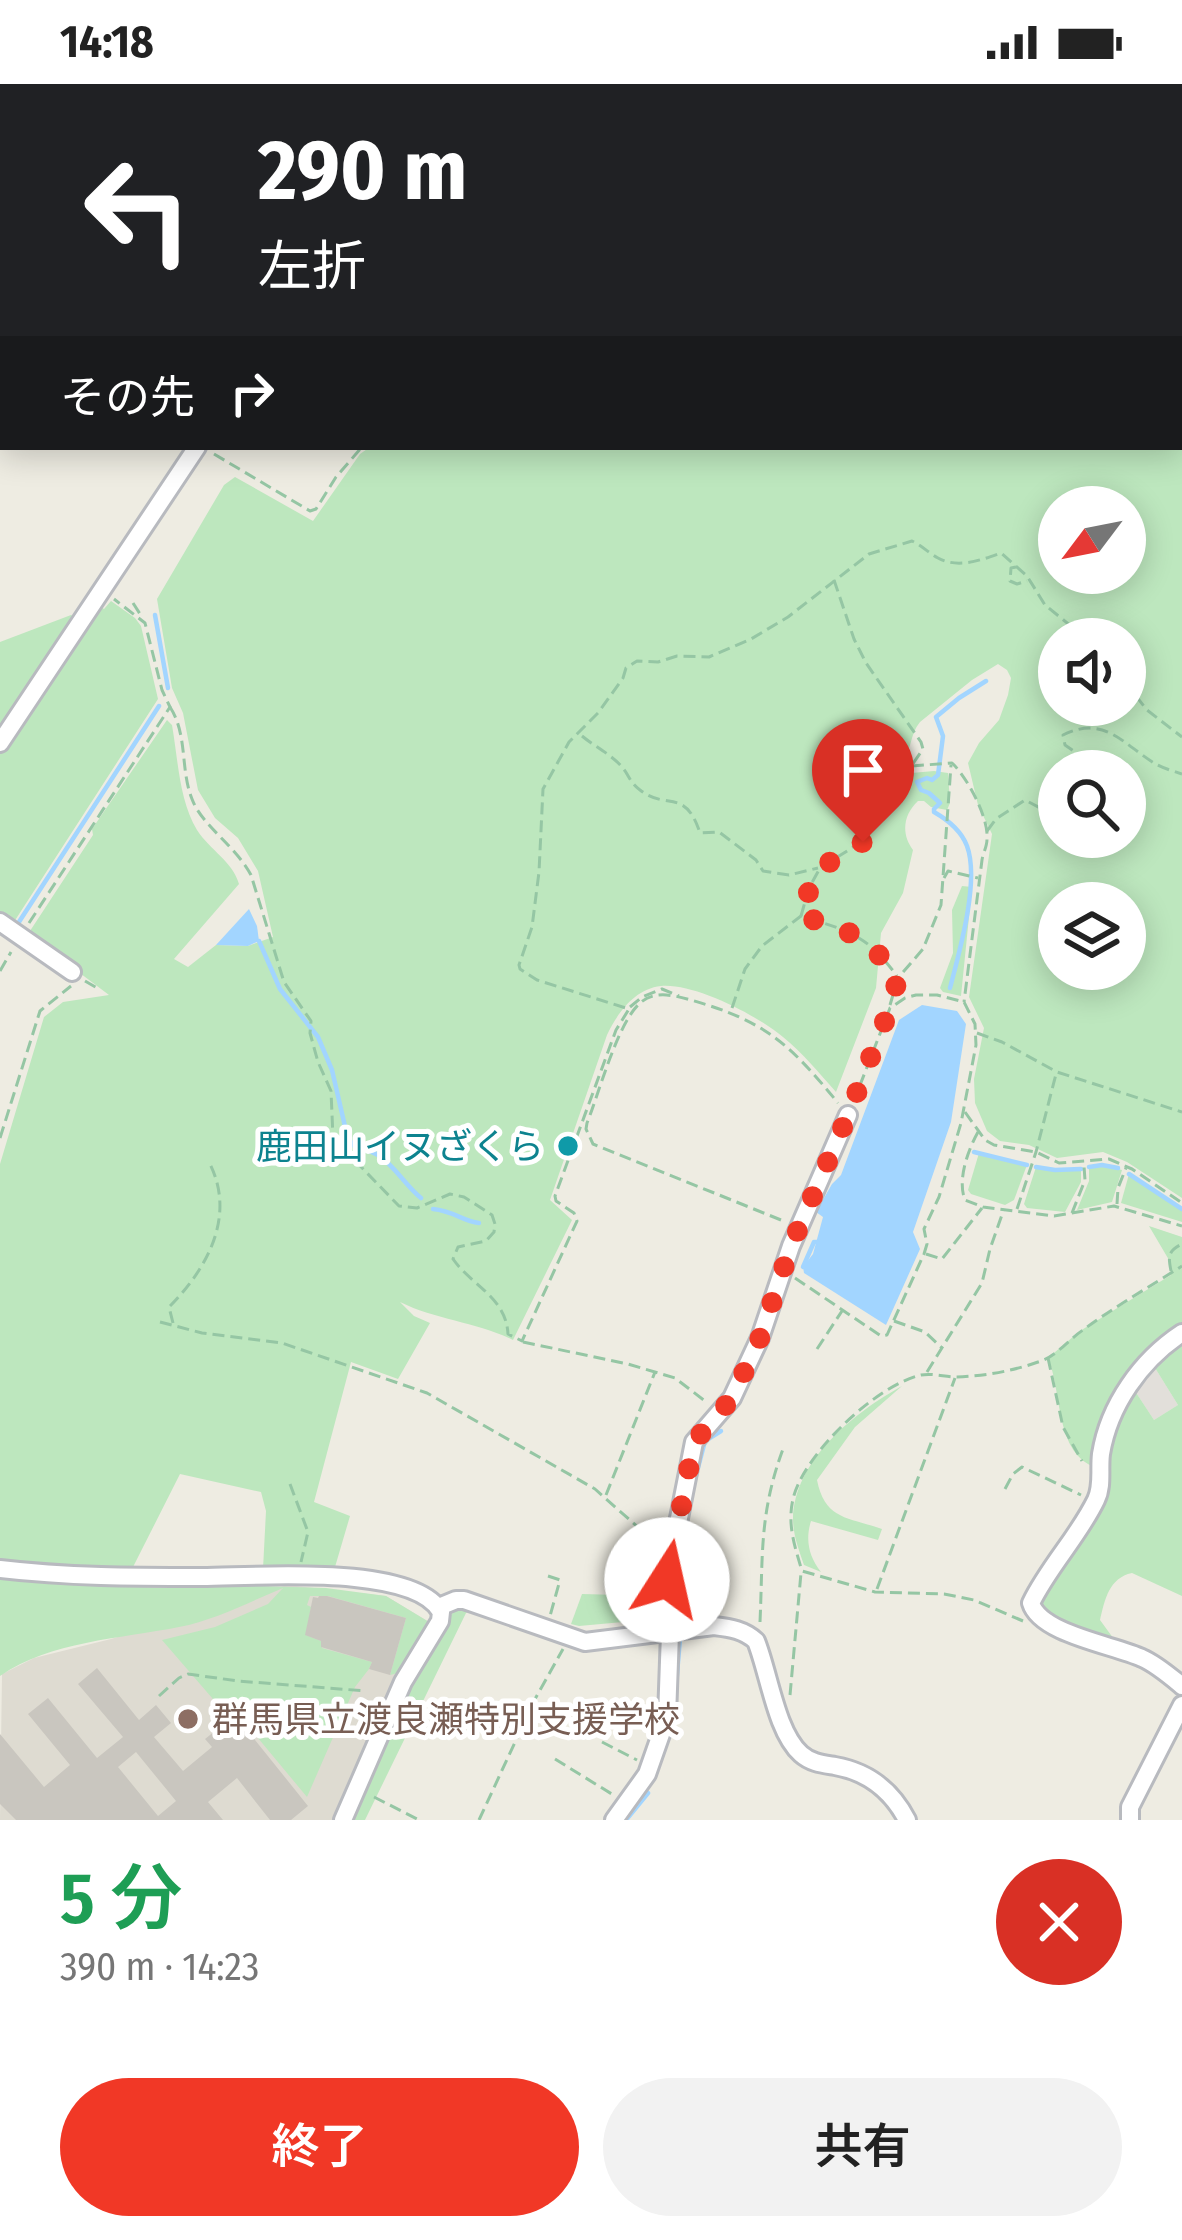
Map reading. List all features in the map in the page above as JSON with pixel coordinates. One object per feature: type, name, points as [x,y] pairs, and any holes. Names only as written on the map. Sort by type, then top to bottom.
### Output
[{"type":"street","points":[[0,743],[198,450]]},
{"type":"street","points":[[0,922],[76,975]]},
{"type":"street","points":[[614,1820],[651,1765],[667,1717],[670,1633],[666,1590],[694,1442],[732,1398],[760,1338],[800,1228],[826,1172],[836,1168],[853,1117]]},
{"type":"street","points":[[1182,1333],[1149,1358],[1128,1387],[1105,1436],[1100,1492],[1031,1603],[1038,1617],[1144,1658],[1182,1686]]},
{"type":"street","points":[[0,1569],[70,1575],[300,1575],[383,1582],[423,1594],[439,1607],[440,1621],[403,1682],[343,1820]]},
{"type":"street","points":[[439,1607],[464,1600],[585,1642],[703,1627],[747,1633],[756,1641],[796,1748],[812,1762],[849,1769],[875,1781],[890,1793],[908,1820]]},
{"type":"street","points":[[1130,1820],[1130,1807],[1182,1705]]},
{"type":"path","points":[[205,450],[310,511],[359,450]]},
{"type":"path","points":[[629,1009],[536,980],[519,965],[532,927],[543,789],[569,742],[623,678],[626,668],[637,661],[709,657],[772,627],[869,554],[912,541],[952,564],[1001,553],[1062,618]]},
{"type":"path","points":[[1018,567],[1011,568],[1012,584],[1028,579]]},
{"type":"path","points":[[834,580],[860,652],[921,742],[922,749],[911,766]]},
{"type":"path","points":[[108,594],[143,619]]},
{"type":"path","points":[[133,603],[143,619],[162,690],[182,738],[192,802],[244,862],[284,982],[311,1026],[318,1062],[331,1091],[333,1138],[392,1201],[406,1208],[449,1194],[491,1215],[494,1232],[486,1241],[458,1247],[453,1259],[496,1300],[507,1318],[508,1334],[676,1378],[718,1416]]},
{"type":"path","points":[[0,971],[170,706]]},
{"type":"path","points":[[1146,709],[1182,737]]},
{"type":"path","points":[[1072,750],[1065,745],[1064,735],[1088,726],[1122,738],[1138,750]]},
{"type":"path","points":[[579,734],[623,768],[644,794],[679,802],[694,815],[700,833],[719,832],[763,871],[789,875],[820,868],[863,842],[899,784],[898,771],[911,766],[952,763],[975,796],[988,839],[964,1002],[976,1033],[964,1111],[939,1196],[924,1229],[924,1254],[887,1335],[881,1336],[784,1271]]},
{"type":"path","points":[[1146,757],[1182,774]]},
{"type":"path","points":[[800,1228],[593,1144],[587,1123],[626,1023],[644,1000],[669,994],[757,1024],[789,1047],[853,1117],[898,978],[923,949],[941,904],[952,763]]},
{"type":"path","points":[[986,832],[996,818],[1024,800],[1038,807]]},
{"type":"path","points":[[730,1012],[745,969],[762,946],[801,916],[820,868]]},
{"type":"path","points":[[943,879],[948,871],[980,878]]},
{"type":"path","points":[[801,916],[860,937],[880,953],[898,978]]},
{"type":"path","points":[[0,1138],[40,1011],[76,975]]},
{"type":"path","points":[[522,1341],[577,1221],[555,1196],[608,1050],[629,1009],[642,997],[662,989],[681,998]]},
{"type":"path","points":[[890,1008],[916,995],[964,1002]]},
{"type":"path","points":[[976,1033],[1057,1072],[1182,1112]]},
{"type":"path","points":[[1016,1210],[1057,1072]]},
{"type":"path","points":[[964,1111],[994,1145],[1036,1151],[1059,1163],[1108,1159],[1182,1203]]},
{"type":"path","points":[[978,1132],[961,1195],[965,1200],[982,1207],[1054,1216],[1117,1206],[1182,1226]]},
{"type":"path","points":[[1072,1215],[1085,1180],[1082,1162]]},
{"type":"path","points":[[173,1324],[169,1307],[193,1283],[213,1244],[219,1183],[210,1164]]},
{"type":"path","points":[[1117,1206],[1126,1166]]},
{"type":"path","points":[[924,1254],[942,1258],[982,1207]]},
{"type":"path","points":[[926,1374],[982,1283],[1004,1209]]},
{"type":"path","points":[[1172,1275],[1169,1255],[1182,1244]]},
{"type":"path","points":[[786,1731],[802,1571],[790,1515],[811,1461],[859,1410],[902,1383],[926,1374],[992,1373],[1048,1358],[1080,1331],[1182,1266]]},
{"type":"path","points":[[817,1348],[843,1310]]},
{"type":"path","points":[[160,1322],[202,1333],[282,1342],[427,1393],[605,1497],[670,1553]]},
{"type":"path","points":[[893,1322],[925,1332],[943,1349]]},
{"type":"path","points":[[1048,1358],[1071,1443],[1078,1458],[1099,1470]]},
{"type":"path","points":[[605,1497],[655,1372]]},
{"type":"path","points":[[875,1592],[956,1377]]},
{"type":"path","points":[[756,1641],[761,1538],[783,1449]]},
{"type":"path","points":[[1005,1489],[1022,1467],[1094,1504]]},
{"type":"path","points":[[290,1484],[308,1532],[300,1575]]},
{"type":"path","points":[[802,1571],[875,1592],[974,1600],[1033,1625]]},
{"type":"path","points":[[546,1629],[560,1580],[548,1576]]},
{"type":"path","points":[[478,1820],[535,1699],[571,1638]]},
{"type":"path","points":[[159,1696],[188,1674],[366,1690]]},
{"type":"path","points":[[602,1742],[651,1765]]},
{"type":"path","points":[[555,1759],[627,1803]]},
{"type":"path","points":[[374,1797],[419,1820]]},
{"type":"shaded area","points":[[1152,1363],[1178,1405],[1154,1420],[1133,1388]]},
{"type":"shaded area","name":"群馬県立渡良瀬特別支援学校","points":[[287,1585],[386,1596],[429,1622],[395,1676],[334,1820],[0,1820],[2,1674],[34,1658]]},
{"type":"green space","points":[[366,450],[1182,450],[1182,1198],[1103,1152],[1057,1158],[1029,1145],[1000,1141],[987,1131],[975,1103],[974,1079],[984,1028],[969,997],[992,834],[978,805],[968,763],[999,720],[1008,695],[1011,678],[998,664],[920,722],[897,766],[900,774],[948,773],[950,803],[947,810],[918,801],[907,818],[905,831],[913,850],[903,893],[881,933],[876,988],[836,1092],[783,1037],[725,1002],[661,986],[628,1004],[607,1035],[550,1200],[572,1220],[513,1340],[400,1302],[430,1323],[398,1379],[351,1362],[314,1502],[350,1516],[335,1567],[263,1569],[266,1511],[261,1492],[180,1474],[133,1567],[0,1561],[0,1164],[44,1017],[63,1002],[109,995],[28,934],[167,720],[172,725],[191,818],[239,884],[174,959],[188,967],[216,945],[248,946],[273,937],[258,871],[198,790],[183,713],[172,688],[157,599],[224,485],[235,477],[313,521]]},
{"type":"green space","points":[[111,601],[141,626],[158,699],[12,925],[0,917],[0,751],[98,605],[104,609]]},
{"type":"green space","points":[[71,615],[78,620],[0,729],[0,642]]},
{"type":"green space","points":[[962,886],[972,887],[961,996],[940,988],[953,953],[952,910]]},
{"type":"green space","points":[[979,1153],[1027,1165],[1014,1200],[1005,1205],[968,1190]]},
{"type":"green space","points":[[1036,1167],[1081,1169],[1081,1182],[1065,1212],[1024,1204]]},
{"type":"green space","points":[[1089,1167],[1122,1170],[1112,1202],[1077,1210],[1089,1181]]},
{"type":"green space","points":[[1129,1174],[1182,1209],[1182,1222],[1121,1203]]},
{"type":"green space","points":[[1149,1226],[1182,1237],[1182,1328],[1155,1346],[1092,1466],[1071,1447],[1048,1358],[1080,1331],[1171,1275],[1169,1260]]},
{"type":"green space","points":[[1182,1339],[1182,1596],[1132,1573],[1124,1576],[1109,1590],[1100,1620],[1116,1642],[1090,1636],[1040,1611],[1040,1600],[1109,1484],[1109,1439],[1133,1388],[1154,1420],[1178,1405],[1152,1363]]},
{"type":"green space","points":[[902,1386],[855,1427],[817,1480],[832,1510],[882,1529],[878,1540],[811,1521],[809,1548],[821,1572],[804,1565],[793,1519],[804,1477],[847,1424]]},
{"type":"green space","points":[[0,1578],[170,1588],[229,1585],[326,1588],[386,1596],[429,1622],[398,1673],[390,1675],[406,1618],[328,1596],[310,1596],[306,1635],[321,1641],[322,1648],[372,1662],[355,1687],[307,1797],[238,1714],[225,1713],[162,1640],[215,1627],[268,1604],[283,1588],[192,1624],[63,1648],[0,1676]]},
{"type":"green space","points":[[582,1594],[654,1596],[657,1610],[645,1620],[571,1624]]},
{"type":"green space","points":[[460,1606],[563,1644],[466,1613],[365,1820],[350,1820],[409,1687]]},
{"type":"water","points":[[249,909],[259,941],[248,946],[216,945]]},
{"type":"water","points":[[922,1005],[957,1011],[966,1024],[951,1122],[913,1232],[920,1249],[886,1325],[804,1273],[803,1267],[813,1254],[823,1217],[816,1212],[841,1175],[899,1020]]},
{"type":"building","points":[[313,1597],[406,1618],[390,1675],[369,1669],[372,1662],[321,1647],[321,1641],[305,1635]]},
{"type":"building","points":[[97,1668],[139,1720],[156,1705],[171,1723],[154,1737],[183,1771],[212,1747],[205,1739],[235,1715],[308,1806],[291,1820],[270,1820],[237,1778],[208,1802],[223,1820],[16,1820],[0,1804],[0,1734],[44,1787],[70,1765],[28,1714],[48,1698],[97,1758],[123,1737],[78,1684]],"holes":[[[136,1752],[176,1801],[158,1816],[118,1767]]]},
{"type":"waterway","points":[[155,615],[168,688]]},
{"type":"waterway","points":[[950,988],[967,917],[970,861],[961,835],[934,812],[940,803],[917,782],[938,775],[943,736],[936,717],[986,681]]},
{"type":"waterway","points":[[17,925],[159,706]]},
{"type":"waterway","points":[[259,941],[280,989],[318,1037],[332,1070],[347,1135],[357,1148],[384,1159],[421,1198]]},
{"type":"waterway","points":[[974,1152],[1027,1165]]},
{"type":"waterway","points":[[1036,1167],[1081,1169]]},
{"type":"waterway","points":[[1089,1167],[1118,1168]]},
{"type":"waterway","points":[[1129,1174],[1182,1209]]},
{"type":"waterway","points":[[433,1209],[479,1223]]},
{"type":"waterway","points":[[803,1267],[817,1242]]},
{"type":"waterway","points":[[693,1487],[705,1441],[721,1431]]},
{"type":"waterway","points":[[676,1598],[678,1610]]},
{"type":"waterway","points":[[676,1686],[680,1638]]},
{"type":"waterway","points":[[626,1820],[648,1793]]},
{"type":"place","name":"鹿田山イヌざくら","points":[[568,1146]]},
{"type":"place","name":"群馬県立渡良瀬特別支援学校","points":[[188,1719]]},
{"type":"route","points":[[667,1580],[694,1442],[732,1398],[760,1338],[791,1246],[826,1172],[898,978],[880,953],[860,937],[801,916],[820,868],[863,842]]}]
